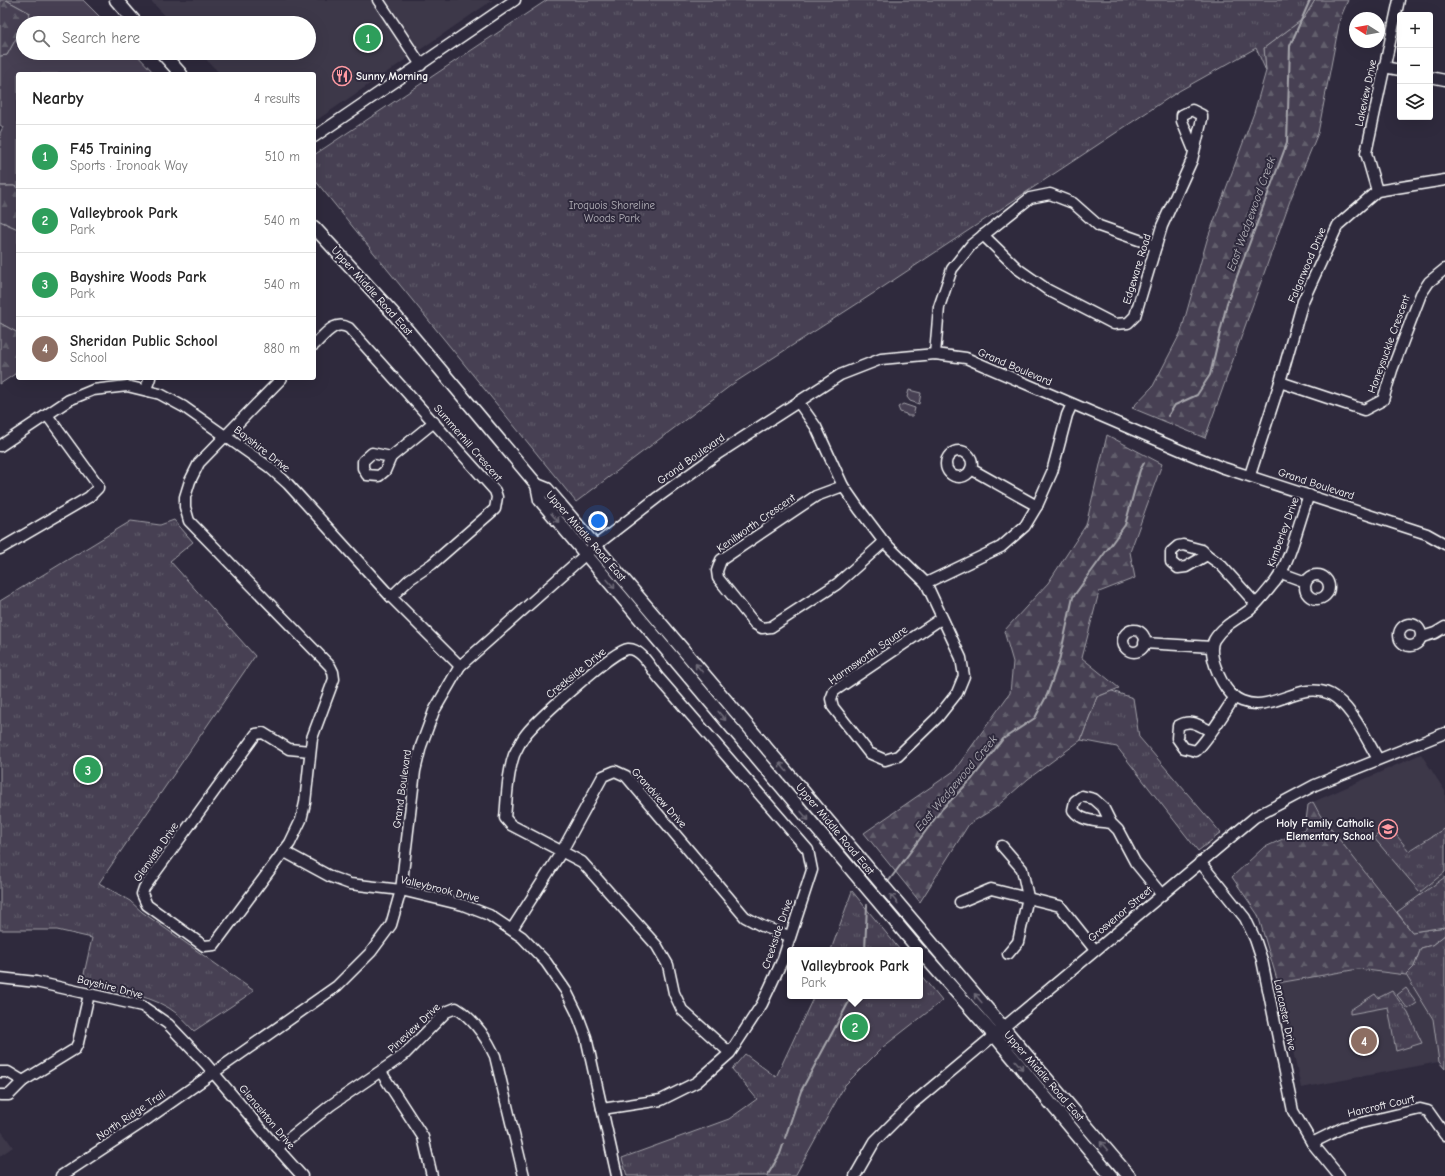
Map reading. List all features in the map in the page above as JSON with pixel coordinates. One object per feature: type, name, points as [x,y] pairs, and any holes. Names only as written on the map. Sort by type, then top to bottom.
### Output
[{"type":"main road","points":[[116,0],[130,16]]},
{"type":"main road","points":[[168,60],[179,72]]},
{"type":"main road","name":"Upper Middle Road East","points":[[316,229],[393,313],[537,485],[540,500],[591,550],[998,1032],[1111,1176]]},
{"type":"main road","name":"Upper Middle Road East","points":[[591,550],[916,947]]},
{"type":"main road","name":"Upper Middle Road East","points":[[923,955],[998,1032],[1130,1176]]},
{"type":"street","points":[[378,0],[421,65]]},
{"type":"street","points":[[316,136],[515,0]]},
{"type":"street","name":"Lakeview Drive","points":[[1377,191],[1366,153],[1399,0]]},
{"type":"street","points":[[1384,67],[1397,69]]},
{"type":"street","points":[[1433,78],[1445,80]]},
{"type":"street","name":"Edgeware Road","points":[[983,235],[1018,269],[1048,290],[1114,324],[1128,323],[1135,316],[1162,226],[1192,160],[1193,148]]},
{"type":"street","points":[[1377,191],[1445,180]]},
{"type":"street","name":"Falgarwood Drive","points":[[1250,475],[1280,382],[1303,301],[1338,225],[1377,191]]},
{"type":"street","points":[[935,354],[939,307],[952,269],[971,245],[1030,198],[1050,194],[1073,203],[1099,226],[1156,246]]},
{"type":"street","name":"Honeysuckle Crescent","points":[[1280,382],[1364,410],[1383,400],[1392,370],[1421,294],[1429,282],[1445,269]]},
{"type":"street","name":"Summerhill Crescent","points":[[316,343],[333,326],[341,325],[349,328],[434,422],[494,491],[497,497],[495,509],[432,564],[410,579],[391,597]]},
{"type":"street","name":"Grand Boulevard","points":[[214,1073],[337,986],[371,952],[391,925],[401,890],[415,771],[420,746],[434,710],[460,666],[591,550],[658,497],[719,453],[840,375],[881,359],[935,354],[966,358],[1174,449],[1427,534],[1445,544]]},
{"type":"street","points":[[146,389],[149,380]]},
{"type":"street","points":[[225,436],[280,380]]},
{"type":"street","name":"Bayshire Drive","points":[[0,446],[69,400],[93,390],[127,386],[146,389],[160,394],[184,407],[268,467],[288,484],[391,597],[460,666]]},
{"type":"street","name":"Harmsworth Square","points":[[798,403],[816,427],[843,486],[884,542],[926,583],[961,658],[964,676],[957,693],[938,717],[898,756],[885,760],[869,753],[833,707],[831,699],[834,691],[942,618]]},
{"type":"street","points":[[926,583],[1001,548],[1024,526],[1037,506],[1052,472],[1067,415],[1072,404]]},
{"type":"street","points":[[0,549],[89,497],[98,490],[98,485],[47,415]]},
{"type":"street","points":[[391,457],[434,422]]},
{"type":"street","name":"Glenvista Drive","points":[[225,436],[199,463],[190,481],[185,507],[189,521],[330,666],[333,672],[333,686],[312,738],[306,803],[301,820],[290,842],[214,945],[211,947],[202,945],[147,905],[143,900],[142,894],[144,888],[256,734],[263,733],[289,749],[310,751]]},
{"type":"street","points":[[971,469],[1037,506]]},
{"type":"street","name":"Kenilworth Crescent","points":[[843,486],[816,496],[721,560],[717,571],[718,578],[755,624],[762,628],[772,627],[837,584],[884,542]]},
{"type":"street","name":"Kimberley Drive","points":[[1212,647],[1214,640],[1232,620],[1255,604],[1281,573],[1309,495]]},
{"type":"street","points":[[1207,555],[1221,565],[1255,604]]},
{"type":"street","points":[[1281,573],[1306,582]]},
{"type":"street","points":[[1422,636],[1434,633],[1445,627]]},
{"type":"street","points":[[1144,643],[1212,647],[1215,667],[1229,693],[1243,702],[1257,704],[1272,702],[1303,691],[1312,690],[1330,694],[1358,723],[1378,759]]},
{"type":"street","name":"Creekside Drive","points":[[602,1109],[661,1100],[698,1082],[730,1054],[762,1004],[783,959],[789,936],[812,870],[808,850],[658,677],[639,652],[628,649],[621,652],[593,672],[544,714],[524,736],[514,756],[509,778],[505,818],[511,825],[582,862],[657,946],[668,966],[674,993],[682,1010],[730,1054]]},
{"type":"street","points":[[1210,731],[1235,697]]},
{"type":"street","name":"Grosvenor Street","points":[[855,1176],[875,1141],[912,1104],[1242,827],[1268,809],[1315,785],[1445,733]]},
{"type":"street","name":"Grandview Drive","points":[[512,929],[562,851],[603,776],[615,771],[626,776],[746,917],[762,926],[789,936]]},
{"type":"street","points":[[1111,823],[1118,830],[1135,862],[1162,895]]},
{"type":"street","points":[[1002,846],[1022,869],[1028,897],[1018,942],[1008,954]]},
{"type":"street","name":"Valleybrook Drive","points":[[282,851],[331,877],[350,884],[401,890],[463,905],[489,915],[522,937],[546,962],[575,1007],[586,1037],[617,1176]]},
{"type":"street","name":"Lancaster Drive","points":[[1200,862],[1245,918],[1256,939],[1262,960],[1293,1111],[1312,1143],[1339,1176]]},
{"type":"street","points":[[960,902],[991,889],[1060,906],[1095,950]]},
{"type":"street","name":"Bayshire Drive","points":[[0,978],[36,982],[142,1006],[168,1024],[214,1073]]},
{"type":"street","points":[[0,1096],[9,1095],[23,1081],[75,1049],[78,1043],[88,994]]},
{"type":"street","name":"Pineview Drive","points":[[277,1148],[331,1105],[404,1055],[446,1012],[456,1008],[469,1016],[489,1044],[495,1056],[524,1176]]},
{"type":"street","points":[[0,1072],[8,1072],[23,1081]]},
{"type":"street","points":[[381,1072],[423,1137],[432,1176]]},
{"type":"street","name":"Glenashton Drive","points":[[214,1073],[302,1176]]},
{"type":"street","name":"North Ridge Trail","points":[[61,1176],[214,1073]]},
{"type":"street","name":"Harcroft Court","points":[[1312,1143],[1344,1127],[1420,1109],[1428,1111],[1445,1136]]},
{"type":"shaded area","points":[[150,0],[493,0],[317,120],[316,72],[218,72],[207,60],[316,60],[316,16],[165,16]]},
{"type":"shaded area","name":"Holy Family Catholic Elementary School","points":[[1421,754],[1445,791],[1445,877],[1397,912],[1320,815],[1313,802]]},
{"type":"shaded area","points":[[1358,969],[1406,975],[1433,1019],[1439,1062],[1301,1088],[1278,983]]},
{"type":"shaded area","points":[[0,1129],[13,1147],[0,1156]]},
{"type":"green space","points":[[0,0],[6,0],[30,13],[28,16],[16,16],[16,39],[7,55],[0,56]]},
{"type":"green space","points":[[6,0],[83,0],[99,16],[28,16],[30,13]]},
{"type":"green space","name":"Iroquois Shoreline Woods Park","points":[[547,0],[1315,0],[1304,18],[1264,48],[1266,71],[1256,48],[1179,91],[877,291],[734,383],[576,502],[316,181],[316,154]]},
{"type":"green space","points":[[1315,0],[1348,0],[1340,19],[1318,133],[1291,198],[1205,438],[1132,408],[1153,386],[1181,332],[1207,240],[1254,113],[1266,71],[1264,48],[1304,18]]},
{"type":"green space","points":[[16,38],[16,60],[142,60],[153,72],[16,72],[16,187],[0,186],[0,133],[3,127],[0,125],[0,56],[7,55]]},
{"type":"green space","points":[[0,186],[14,186],[16,187],[16,228],[0,221]]},
{"type":"green space","points":[[0,221],[16,228],[16,332],[0,323]]},
{"type":"green space","points":[[0,323],[16,332],[16,373],[0,384]]},
{"type":"green space","points":[[909,390],[921,393],[919,404],[910,401],[907,397]]},
{"type":"green space","points":[[903,404],[915,408],[913,416],[907,416],[906,414],[900,412],[898,407]]},
{"type":"green space","points":[[1107,435],[1162,464],[1130,552],[1135,578],[1099,592],[1082,658],[1119,688],[1097,697],[1081,740],[1028,779],[995,808],[969,824],[920,902],[864,833],[954,771],[1010,693],[1013,662],[1004,631],[1048,583],[1086,525]]},
{"type":"green space","points":[[174,520],[193,542],[170,561],[255,656],[99,883],[130,901],[142,912],[254,991],[194,1031],[176,1013],[159,1003],[127,992],[82,983],[92,938],[57,930],[0,930],[0,601],[131,521],[160,525]]},
{"type":"green space","points":[[1112,691],[1133,698],[1139,737],[1221,833],[1198,851],[1117,747],[1081,740],[1097,697]]},
{"type":"green space","points":[[1313,802],[1320,815],[1412,932],[1445,927],[1445,935],[1432,945],[1421,948],[1414,967],[1406,975],[1358,969],[1278,983],[1258,915],[1232,877],[1263,848],[1305,829],[1308,805]]},
{"type":"green space","points":[[1445,828],[1445,872],[1420,892],[1374,838],[1380,832],[1388,836],[1394,832],[1409,851]]},
{"type":"green space","points":[[1445,877],[1445,927],[1412,932],[1397,912]]},
{"type":"green space","points":[[852,891],[898,947],[832,947]]},
{"type":"green space","points":[[1445,935],[1445,1069],[1439,1062],[1433,1019],[1406,975],[1414,967],[1421,948],[1432,945]]},
{"type":"green space","points":[[923,978],[942,1001],[883,1047],[845,1085],[795,1176],[627,1176],[622,1158],[729,1119],[757,1099],[732,1069],[745,1054],[776,1077],[813,999],[923,999]]},
{"type":"green space","points":[[1406,988],[1417,1003],[1408,1009],[1397,995]]},
{"type":"green space","points":[[1392,991],[1408,1013],[1422,1043],[1396,1051],[1388,1007],[1350,1014],[1350,1010],[1375,994],[1378,998]]},
{"type":"waterway","name":"East Wedgewood Creek","points":[[1168,416],[1175,405],[1197,395],[1210,375],[1227,303],[1287,143],[1290,46],[1310,0]]},
{"type":"waterway","name":"East Wedgewood Creek","points":[[888,882],[942,809],[972,779],[1003,739],[1035,718],[1047,695],[1059,661],[1073,597],[1125,525],[1140,470],[1144,463]]},
{"type":"waterway","name":"East Wedgewood Creek","points":[[865,947],[867,905]]},
{"type":"waterway","name":"East Wedgewood Creek","points":[[785,1138],[801,1091],[850,999]]},
{"type":"waterway","name":"East Wedgewood Creek","points":[[767,1176],[780,1154],[783,1145]]},
{"type":"place","name":"F45 Training","points":[[368,38]]},
{"type":"place","name":"Sunny Morning","points":[[342,76]]},
{"type":"place","name":"Bayshire Woods Park","points":[[88,770]]},
{"type":"place","name":"Holy Family Catholic Elementary School","points":[[1388,829]]},
{"type":"place","name":"Valleybrook Park","points":[[855,1027]]},
{"type":"place","name":"Sheridan Public School","points":[[1364,1041]]}]
